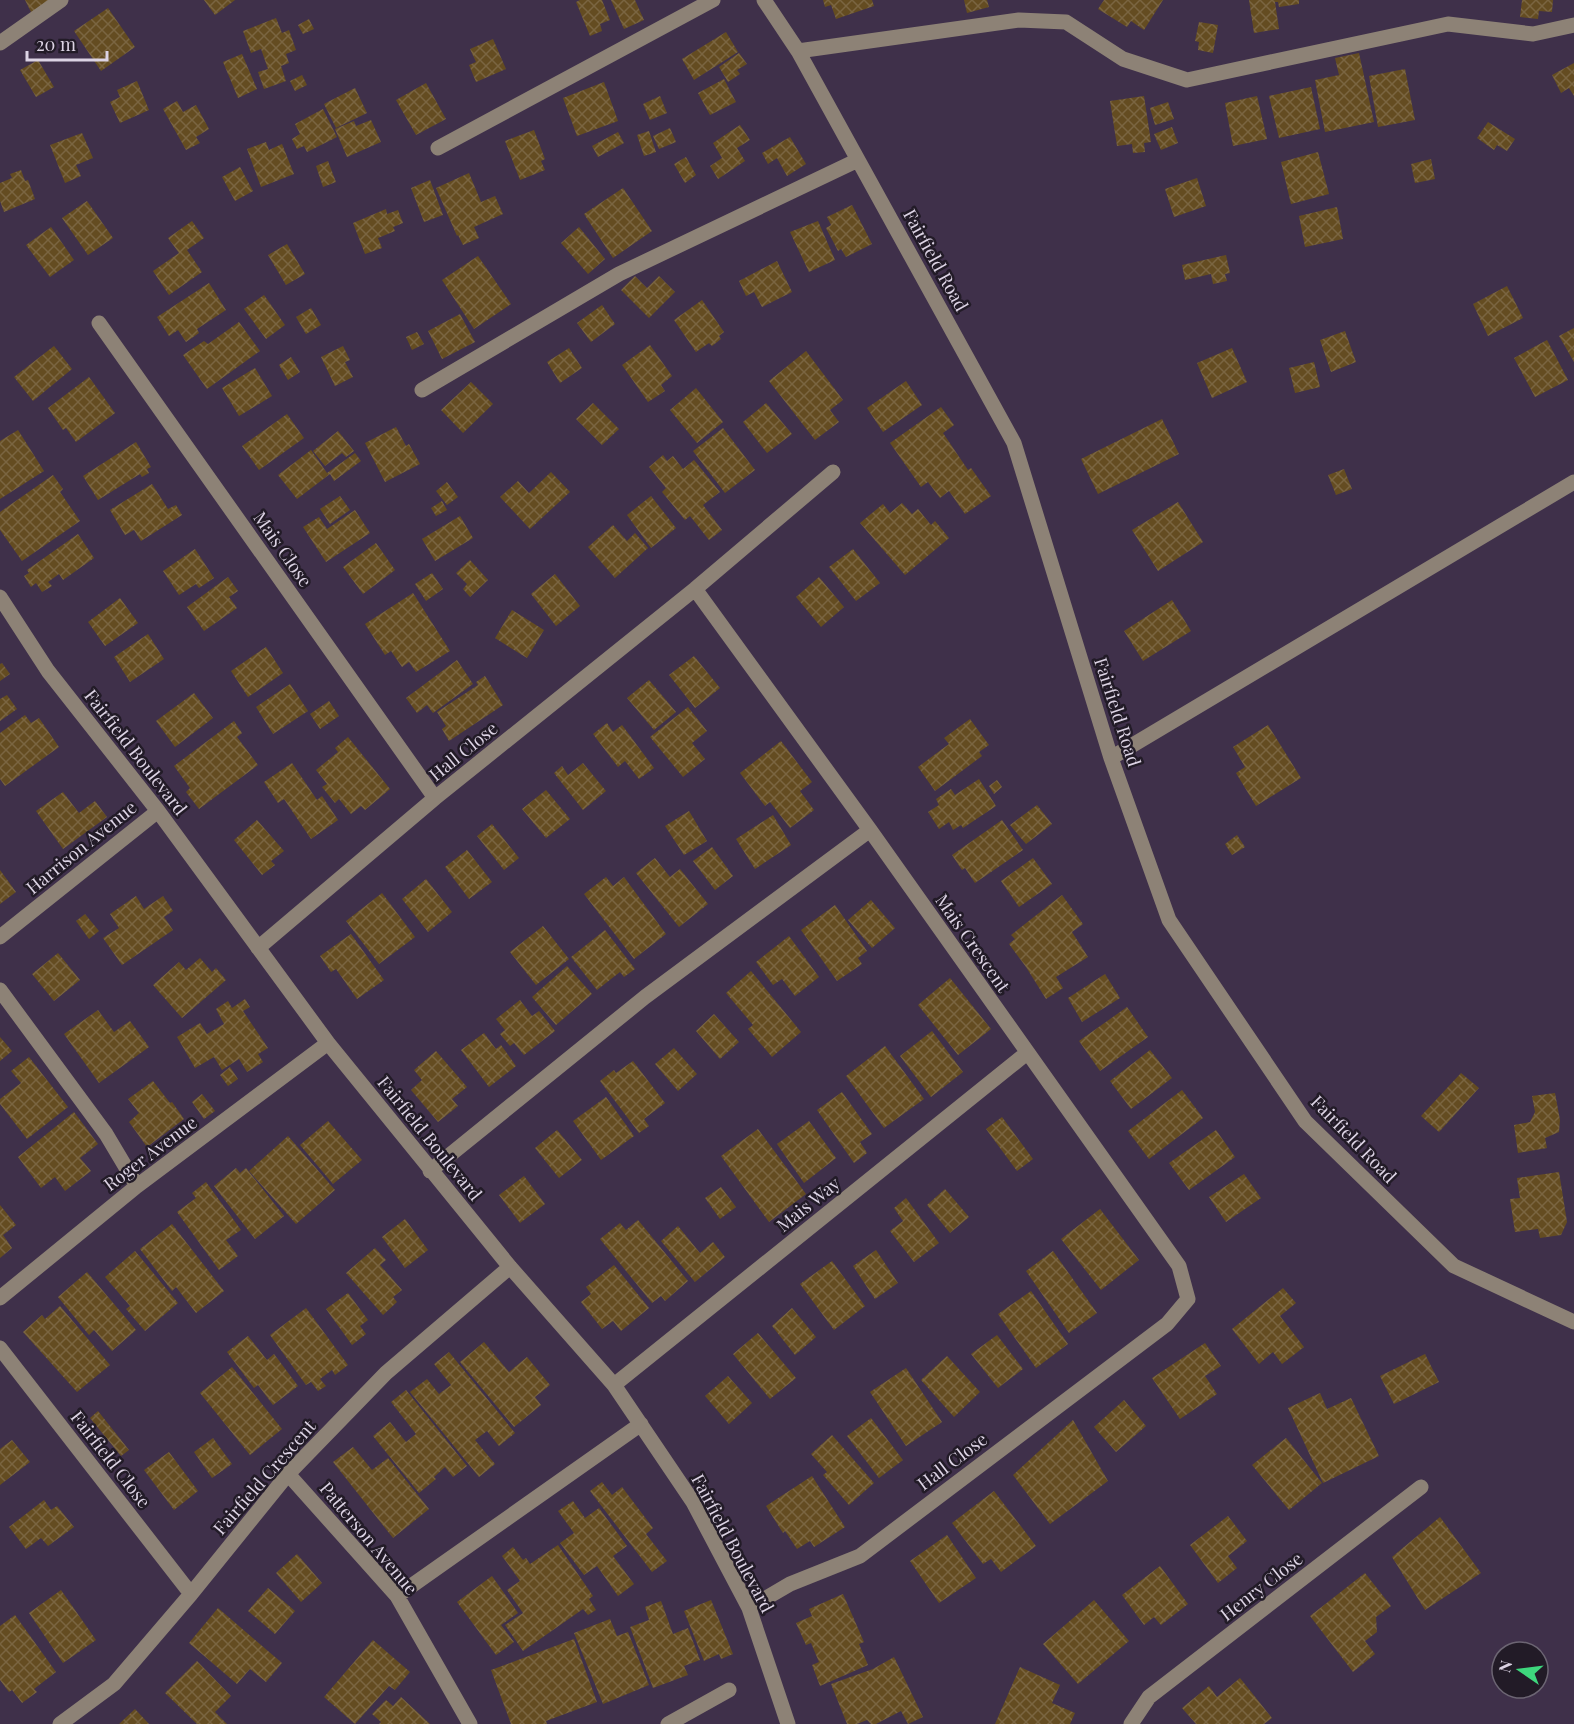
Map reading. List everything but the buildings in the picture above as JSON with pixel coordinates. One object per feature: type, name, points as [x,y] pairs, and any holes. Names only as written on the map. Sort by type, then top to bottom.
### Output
[{"type":"street","points":[[0,43],[61,0]]},
{"type":"street","points":[[438,147],[713,0]]},
{"type":"street","name":"Fairfield Road","points":[[764,0],[798,51],[1014,442],[1111,758],[1168,920],[1305,1121],[1454,1266],[1574,1322]]},
{"type":"street","points":[[798,51],[1019,20],[1066,21],[1123,59],[1187,80],[1448,24],[1533,34],[1574,25]]},
{"type":"street","points":[[422,390],[619,274],[858,160]]},
{"type":"street","name":"Mais Close","points":[[99,323],[435,798]]},
{"type":"street","name":"Hall Close","points":[[258,948],[435,798],[695,589],[834,472]]},
{"type":"street","points":[[1111,758],[1574,482]]},
{"type":"street","name":"Mais Crescent","points":[[695,589],[870,830],[1179,1266],[1188,1299],[1167,1324]]},
{"type":"street","name":"Fairfield Boulevard","points":[[0,597],[48,671],[158,811],[328,1043],[510,1267],[614,1385],[693,1502],[748,1608],[788,1724]]},
{"type":"street","name":"Harrison Avenue","points":[[0,937],[158,811]]},
{"type":"street","points":[[430,1171],[645,997],[870,830]]},
{"type":"street","points":[[0,990],[106,1134],[137,1186]]},
{"type":"street","name":"Roger Avenue","points":[[0,1298],[137,1186],[328,1043]]},
{"type":"street","name":"Mais Way","points":[[614,1385],[1027,1053]]},
{"type":"street","name":"Fairfield Crescent","points":[[60,1724],[114,1684],[191,1594],[288,1474],[386,1373],[510,1267]]},
{"type":"street","name":"Hall Close","points":[[748,1608],[790,1584],[860,1556],[1167,1324]]},
{"type":"street","name":"Fairfield Close","points":[[0,1348],[191,1594]]},
{"type":"street","points":[[397,1596],[641,1424]]},
{"type":"street","name":"Patterson Avenue","points":[[288,1474],[397,1596],[470,1724]]},
{"type":"street","name":"Henry Close","points":[[1131,1724],[1149,1697],[1421,1487]]},
{"type":"street","points":[[668,1724],[729,1690]]}]
